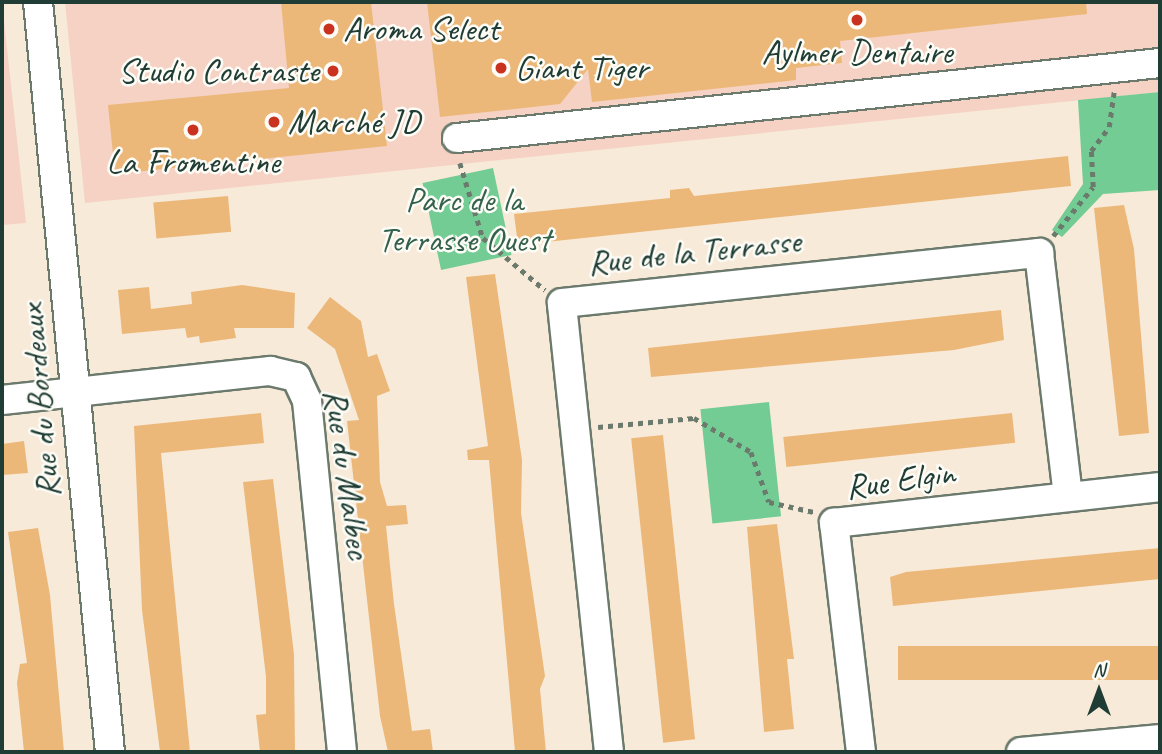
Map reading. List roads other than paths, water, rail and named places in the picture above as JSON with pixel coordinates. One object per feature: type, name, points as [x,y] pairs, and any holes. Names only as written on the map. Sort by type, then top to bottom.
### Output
[{"type":"street","name":"Rue du Bordeaux","points":[[38,2],[110,752]]},
{"type":"street","points":[[457,138],[1160,63]]},
{"type":"street","name":"Rue de la Terrasse","points":[[609,752],[562,303],[1039,253],[1068,496]]},
{"type":"street","name":"Rue du Malbec","points":[[2,400],[270,370],[285,372],[304,387],[342,752]]},
{"type":"street","name":"Rue Elgin","points":[[861,752],[834,523],[1160,487]]},
{"type":"street","points":[[1022,752],[1160,739],[1160,746]]},
{"type":"place","name":"Aylmer Dentaire","points":[[857,20]]},
{"type":"place","name":"Aroma Select","points":[[329,29]]},
{"type":"place","name":"Giant Tiger","points":[[501,68]]},
{"type":"place","name":"Studio Contraste","points":[[333,71]]},
{"type":"place","name":"Marché JD","points":[[274,122]]},
{"type":"place","name":"La Fromentine","points":[[193,130]]},
{"type":"park label","name":"Parc de la Terrasse Ouest","points":[[464,220]]}]
